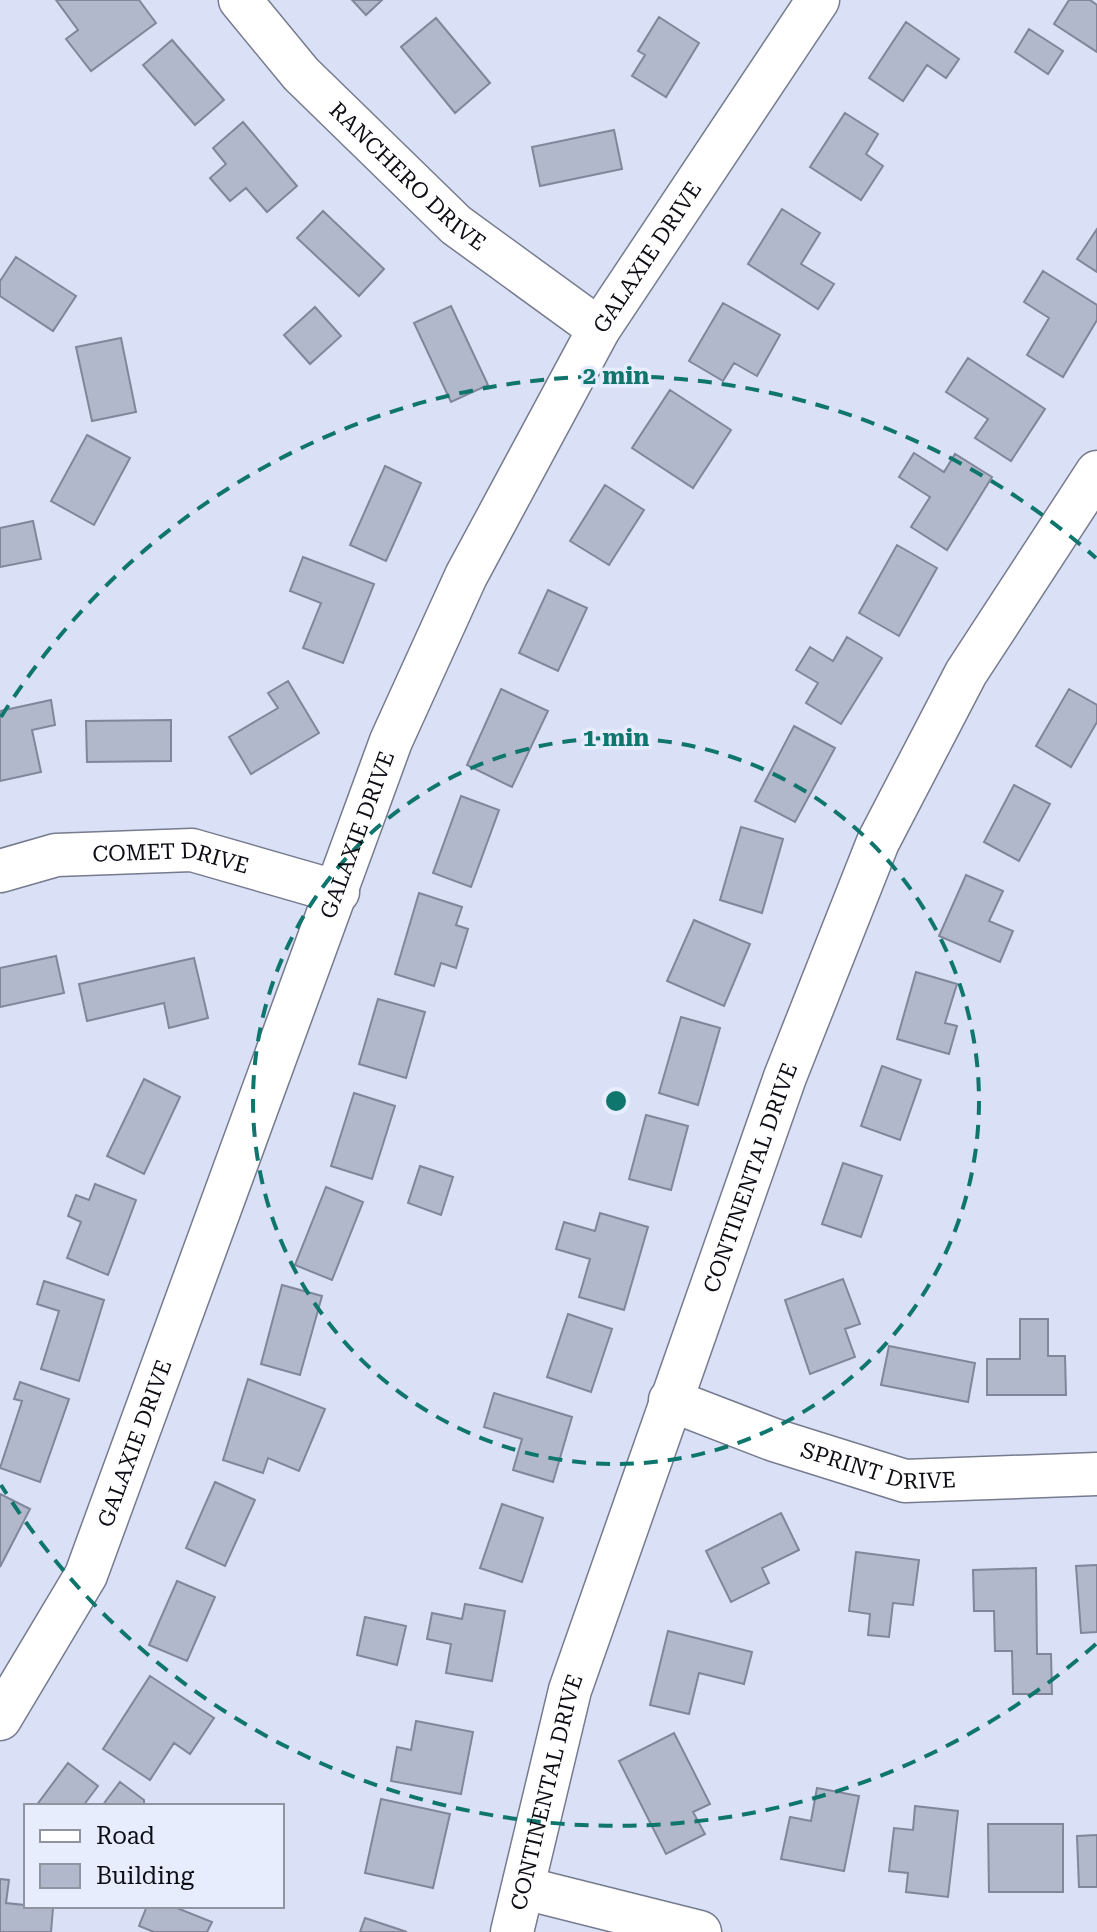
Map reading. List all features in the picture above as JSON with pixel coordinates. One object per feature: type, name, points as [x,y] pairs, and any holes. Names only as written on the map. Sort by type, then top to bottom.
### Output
[{"type":"street","name":"RANCHERO DRIVE","points":[[240,0],[301,74],[456,225],[599,329]]},
{"type":"street","name":"GALAXIE DRIVE","points":[[0,1719],[86,1575],[391,741],[466,576],[599,329],[818,0]]},
{"type":"street","name":"CONTINENTAL DRIVE","points":[[512,1932],[570,1690],[785,1077],[878,842],[966,673],[1097,472]]},
{"type":"street","name":"COMET DRIVE","points":[[0,871],[56,855],[192,850],[338,892]]},
{"type":"street","name":"SPRINT DRIVE","points":[[670,1400],[774,1440],[905,1481],[1097,1474]]},
{"type":"street","points":[[524,1888],[700,1932]]},
{"type":"building","points":[[56,0],[139,0],[156,23],[91,71],[66,39],[78,30]]},
{"type":"building","points":[[352,0],[382,0],[366,15]]},
{"type":"building","points":[[1069,0],[1090,0],[1097,5],[1097,52],[1054,24]]},
{"type":"building","points":[[659,17],[699,43],[666,97],[632,76],[645,55],[638,51]]},
{"type":"building","points":[[436,18],[490,83],[455,113],[401,47]]},
{"type":"building","points":[[906,22],[959,59],[946,78],[927,65],[903,101],[869,78]]},
{"type":"building","points":[[1029,29],[1063,51],[1048,74],[1015,52]]},
{"type":"building","points":[[172,40],[224,100],[195,125],[143,65]]},
{"type":"building","points":[[845,113],[878,134],[866,154],[883,166],[861,200],[810,167]]},
{"type":"building","points":[[243,122],[297,186],[267,212],[246,188],[230,201],[210,178],[226,164],[213,148]]},
{"type":"building","points":[[614,130],[622,169],[540,186],[532,147]]},
{"type":"building","points":[[782,209],[820,233],[801,264],[834,284],[818,309],[748,264]]},
{"type":"building","points":[[323,211],[384,269],[359,296],[297,238]]},
{"type":"building","points":[[1097,229],[1097,272],[1077,259]]},
{"type":"building","points":[[16,257],[76,296],[53,331],[0,296],[0,281]]},
{"type":"building","points":[[1043,271],[1097,305],[1097,320],[1063,377],[1027,355],[1049,318],[1024,302]]},
{"type":"building","points":[[723,303],[780,335],[757,376],[734,363],[723,381],[689,361]]},
{"type":"building","points":[[451,306],[488,385],[451,402],[414,323]]},
{"type":"building","points":[[315,307],[341,336],[310,364],[284,335]]},
{"type":"building","points":[[121,338],[136,412],[92,421],[76,347]]},
{"type":"building","points":[[968,358],[1045,409],[1011,461],[975,438],[988,419],[946,392]]},
{"type":"building","points":[[670,390],[731,430],[693,488],[632,448]]},
{"type":"building","points":[[87,435],[130,458],[94,525],[51,501]]},
{"type":"building","points":[[914,453],[944,472],[955,454],[992,477],[947,550],[911,527],[930,497],[899,477]]},
{"type":"building","points":[[385,466],[421,483],[386,561],[350,545]]},
{"type":"building","points":[[605,485],[644,510],[609,565],[570,541]]},
{"type":"building","points":[[33,521],[41,559],[0,567],[0,528]]},
{"type":"building","points":[[897,545],[937,568],[899,636],[859,613]]},
{"type":"building","points":[[303,557],[374,584],[343,663],[303,648],[321,603],[290,591]]},
{"type":"building","points":[[548,590],[587,608],[558,671],[519,653]]},
{"type":"building","points":[[847,637],[882,658],[841,724],[806,703],[818,683],[796,670],[810,647],[833,661]]},
{"type":"building","points":[[288,681],[319,733],[251,774],[229,737],[278,708],[268,693]]},
{"type":"building","points":[[501,689],[548,711],[512,787],[467,765]]},
{"type":"building","points":[[1069,689],[1097,705],[1097,722],[1071,767],[1036,746]]},
{"type":"building","points":[[51,700],[55,725],[32,730],[41,772],[0,781],[0,711]]},
{"type":"building","points":[[171,720],[171,761],[87,762],[86,721]]},
{"type":"building","points":[[794,726],[835,748],[795,822],[755,801]]},
{"type":"building","points":[[1014,785],[1050,804],[1019,861],[984,842]]},
{"type":"building","points":[[461,796],[499,810],[471,887],[433,873]]},
{"type":"building","points":[[741,827],[783,839],[762,913],[720,900]]},
{"type":"building","points":[[966,875],[1003,891],[989,921],[1013,931],[1000,962],[939,936]]},
{"type":"building","points":[[419,893],[462,907],[456,925],[468,929],[456,968],[441,963],[434,986],[395,974]]},
{"type":"building","points":[[694,920],[750,944],[724,1006],[667,981]]},
{"type":"building","points":[[56,956],[64,993],[0,1007],[0,968]]},
{"type":"building","points":[[194,958],[208,1018],[169,1028],[164,1003],[87,1021],[79,984]]},
{"type":"building","points":[[916,972],[957,984],[945,1023],[957,1026],[949,1054],[897,1039]]},
{"type":"building","points":[[378,999],[425,1012],[406,1078],[359,1064]]},
{"type":"building","points":[[681,1017],[720,1028],[698,1105],[659,1093]]},
{"type":"building","points":[[882,1066],[921,1080],[900,1140],[861,1126]]},
{"type":"building","points":[[144,1079],[180,1097],[144,1174],[107,1156]]},
{"type":"building","points":[[354,1093],[395,1106],[372,1179],[331,1166]]},
{"type":"building","points":[[646,1115],[688,1126],[671,1190],[629,1179]]},
{"type":"building","points":[[843,1163],[882,1176],[861,1237],[822,1224]]},
{"type":"building","points":[[420,1166],[453,1177],[441,1215],[408,1203]]},
{"type":"building","points":[[95,1184],[136,1200],[108,1275],[67,1258],[81,1222],[68,1216],[76,1195],[89,1200]]},
{"type":"building","points":[[326,1187],[363,1202],[332,1280],[295,1265]]},
{"type":"building","points":[[600,1213],[648,1227],[624,1310],[579,1297],[590,1259],[556,1249],[564,1222],[595,1231]]},
{"type":"building","points":[[843,1279],[860,1324],[845,1329],[855,1357],[810,1374],[785,1300]]},
{"type":"building","points":[[44,1281],[104,1300],[79,1381],[41,1369],[59,1311],[37,1304]]},
{"type":"building","points":[[282,1285],[322,1296],[300,1375],[261,1364]]},
{"type":"building","points":[[568,1314],[612,1329],[591,1392],[547,1377]]},
{"type":"building","points":[[1020,1319],[1048,1319],[1048,1356],[1065,1356],[1066,1395],[987,1395],[987,1359],[1020,1359]]},
{"type":"building","points":[[889,1346],[975,1363],[968,1402],[881,1385]]},
{"type":"building","points":[[248,1379],[325,1409],[299,1471],[268,1458],[263,1473],[223,1460]]},
{"type":"building","points":[[20,1382],[69,1399],[40,1482],[0,1468],[22,1401],[14,1399]]},
{"type":"building","points":[[494,1393],[572,1417],[553,1482],[513,1470],[522,1439],[484,1427]]},
{"type":"building","points":[[215,1482],[255,1500],[225,1566],[186,1548]]},
{"type":"building","points":[[0,1494],[30,1509],[0,1567]]},
{"type":"building","points":[[502,1504],[543,1518],[522,1582],[480,1568]]},
{"type":"building","points":[[781,1513],[799,1550],[762,1568],[769,1583],[731,1602],[706,1551]]},
{"type":"building","points":[[856,1552],[919,1560],[913,1605],[893,1603],[889,1637],[868,1635],[870,1614],[849,1611]]},
{"type":"building","points":[[1097,1565],[1097,1632],[1081,1633],[1076,1566]]},
{"type":"building","points":[[1036,1568],[1037,1654],[1051,1654],[1052,1694],[1013,1694],[1012,1651],[995,1651],[994,1611],[974,1611],[973,1570]]},
{"type":"building","points":[[177,1581],[215,1597],[187,1661],[149,1645]]},
{"type":"building","points":[[465,1604],[505,1611],[492,1681],[446,1673],[451,1644],[427,1639],[432,1613],[462,1619]]},
{"type":"building","points":[[365,1617],[406,1626],[397,1665],[357,1655]]},
{"type":"building","points":[[668,1631],[752,1652],[744,1684],[699,1673],[689,1714],[650,1705]]},
{"type":"building","points":[[150,1676],[214,1718],[190,1754],[174,1743],[150,1780],[103,1749]]},
{"type":"building","points":[[416,1721],[473,1732],[461,1794],[391,1781],[397,1747],[411,1750]]},
{"type":"building","points":[[674,1733],[710,1804],[693,1812],[705,1834],[666,1854],[619,1761]]},
{"type":"building","points":[[68,1763],[98,1786],[84,1804],[37,1804]]},
{"type":"building","points":[[120,1782],[144,1800],[144,1804],[104,1804]]},
{"type":"building","points":[[817,1788],[859,1796],[844,1871],[781,1859],[790,1817],[811,1821]]},
{"type":"building","points":[[381,1799],[450,1814],[433,1888],[365,1873]]},
{"type":"building","points":[[915,1806],[958,1811],[948,1897],[906,1892],[908,1873],[889,1871],[894,1828],[913,1830]]},
{"type":"building","points":[[988,1824],[1063,1824],[1063,1892],[989,1892]]},
{"type":"building","points":[[1097,1835],[1097,1887],[1079,1887],[1077,1836]]},
{"type":"building","points":[[0,1879],[9,1880],[6,1903],[24,1905],[24,1908],[53,1908],[51,1932],[0,1932]]},
{"type":"building","points":[[146,1908],[177,1908],[212,1922],[207,1932],[154,1932],[139,1926]]},
{"type":"building","points":[[365,1918],[407,1932],[360,1932]]}]
